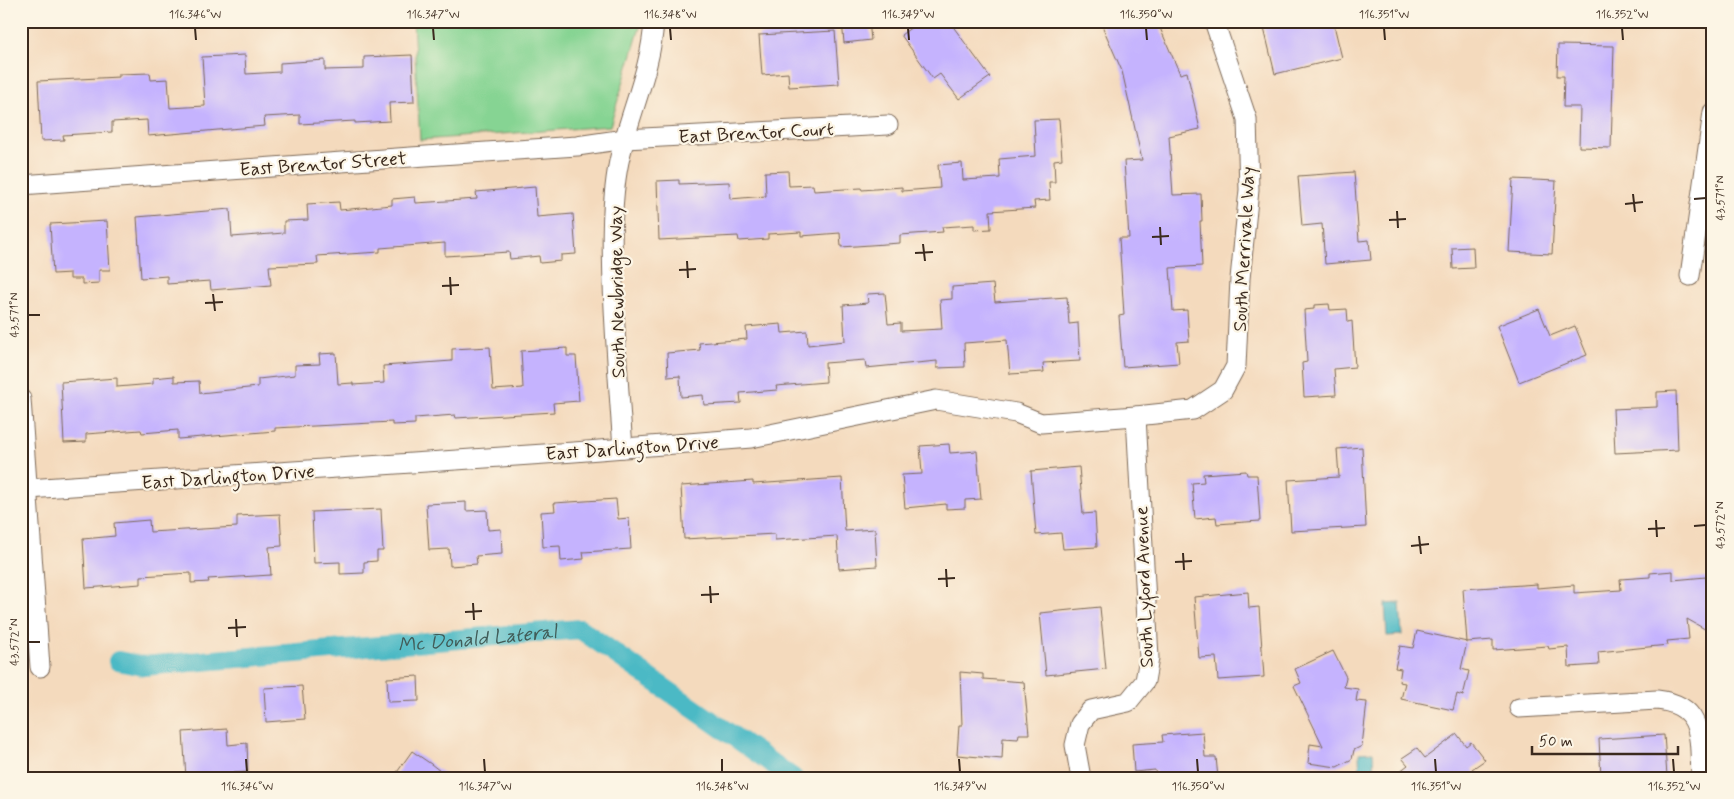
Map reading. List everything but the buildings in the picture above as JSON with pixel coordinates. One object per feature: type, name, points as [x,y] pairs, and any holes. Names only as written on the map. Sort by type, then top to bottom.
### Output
[{"type":"street","name":"South Newbridge Way","points":[[623,448],[615,348],[611,222],[616,178],[624,139],[649,59],[653,43],[654,21]]},
{"type":"street","name":"South Merrivale Way","points":[[1214,21],[1247,119],[1249,190],[1240,279],[1236,366],[1223,390]]},
{"type":"street","points":[[1690,276],[1713,112]]},
{"type":"street","name":"East Brentor Court","points":[[624,139],[888,125]]},
{"type":"street","name":"East Brentor Street","points":[[21,185],[576,146],[624,139]]},
{"type":"street","name":"East Darlington Drive","points":[[28,489],[751,438],[936,400],[1016,413],[1041,423],[1136,416],[1193,410],[1223,390]]},
{"type":"street","points":[[21,399],[40,667]]},
{"type":"street","name":"South Lyford Avenue","points":[[1081,778],[1075,744],[1080,724],[1091,710],[1128,702],[1145,682],[1149,658],[1136,416]]},
{"type":"street","points":[[1519,708],[1657,700],[1671,702],[1683,708],[1694,719],[1698,736],[1700,778]]},
{"type":"green space","points":[[413,21],[641,21],[641,24],[610,126],[420,140]]},
{"type":"water","points":[[1400,603],[1402,635],[1387,636],[1385,604]]},
{"type":"water","points":[[1373,752],[1374,778],[1360,778],[1359,753]]},
{"type":"waterway","name":"Mc Donald Lateral","points":[[118,661],[143,666],[580,629],[793,778]]}]
